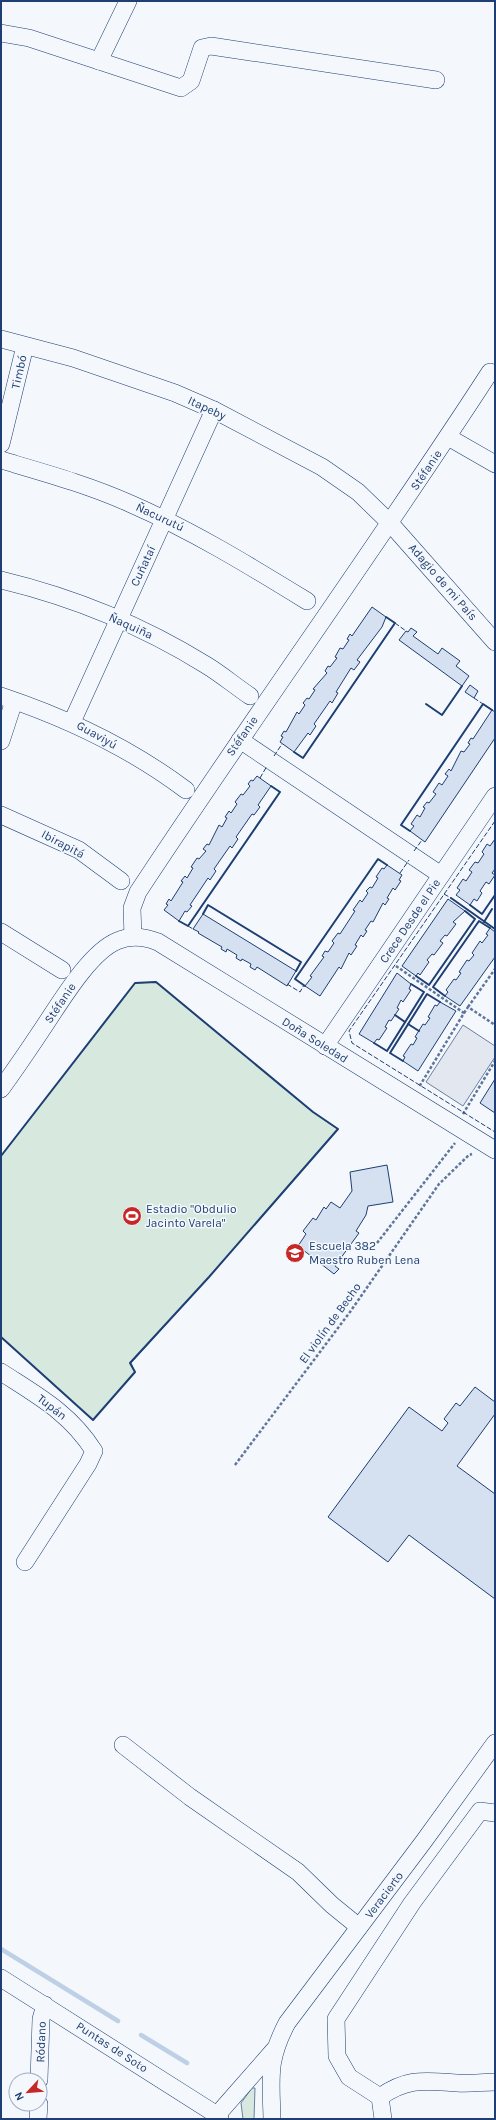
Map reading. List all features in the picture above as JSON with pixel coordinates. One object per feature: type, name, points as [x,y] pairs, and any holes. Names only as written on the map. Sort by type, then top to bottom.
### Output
[{"type":"street","points":[[99,61],[128,1]]},
{"type":"street","points":[[1,33],[29,38],[181,88],[191,81],[202,48],[211,46],[436,80]]},
{"type":"street","name":"Itapeby","points":[[1,339],[110,369],[175,393],[214,410],[322,467],[358,492],[390,523]]},
{"type":"street","name":"Timbó","points":[[1,444],[25,346]]},
{"type":"street","name":"Stéfanie","points":[[1,1089],[75,980],[103,949],[117,941],[133,937],[132,908],[138,892],[240,740],[390,523],[490,372]]},
{"type":"street","name":"Cuñataí","points":[[72,722],[214,410]]},
{"type":"street","points":[[448,437],[495,464]]},
{"type":"street","name":"Ñacurutú","points":[[1,460],[83,485],[131,503],[240,560],[307,601]]},
{"type":"street","name":"Adagio de mi País","points":[[390,523],[495,642]]},
{"type":"street","name":"Ñaquiña","points":[[1,580],[39,589],[119,620],[206,665],[250,696]]},
{"type":"street","points":[[1,741],[8,698]]},
{"type":"street","name":"Guaviyú","points":[[8,698],[72,722],[169,777],[186,790]]},
{"type":"street","points":[[240,740],[440,875]]},
{"type":"street","name":"Crece Desde el Pie","points":[[325,1046],[495,796]]},
{"type":"street","name":"Ibirapitá","points":[[1,815],[46,833],[79,850],[121,881]]},
{"type":"street","points":[[1,932],[62,970]]},
{"type":"street","name":"Doña Soledad","points":[[133,937],[146,938],[158,942],[493,1149]]},
{"type":"street","name":"Tupán","points":[[1,1372],[56,1407],[74,1426],[94,1451],[88,1464],[25,1562]]},
{"type":"street","name":"Veracierto","points":[[272,2119],[270,2071],[275,2048],[287,2023],[495,1743]]},
{"type":"street","points":[[123,1745],[190,1797],[298,1872],[341,1913],[359,1927]]},
{"type":"street","points":[[383,2119],[380,2097],[349,2077],[336,2056],[336,2019],[412,1903],[480,1811],[495,1813]]},
{"type":"street","name":"Puntas de Soto","points":[[1,1978],[219,2117]]},
{"type":"street","name":"Ródano","points":[[39,2072],[41,2019],[44,2005]]},
{"type":"street","name":"Veracierto","points":[[219,2117],[275,2048]]},
{"type":"street","points":[[380,2097],[392,2088],[419,2080],[459,2083],[495,2082]]},
{"type":"path","points":[[384,958],[464,1013]]},
{"type":"path","points":[[412,1099],[468,1006],[495,969]]},
{"type":"path","points":[[468,1006],[495,1025]]},
{"type":"path","points":[[378,1243],[460,1129],[495,1061]]},
{"type":"path","name":"El violín de Becho","points":[[235,1464],[350,1312],[439,1184],[468,1155],[493,1149]]},
{"type":"shaded area","name":"Estadio \"Obdulio Jacinto Varela\"","points":[[156,982],[313,1112],[338,1129],[209,1277],[131,1363],[135,1372],[93,1420],[1,1337],[1,1156],[135,983]]},
{"type":"shaded area","points":[[463,1025],[495,1046],[495,1057],[463,1106],[426,1082]]},
{"type":"shaded area","points":[[252,2088],[255,2088],[254,2119],[243,2119],[241,2103]]},
{"type":"building","points":[[372,607],[386,617],[382,627],[357,660],[360,662],[354,670],[351,668],[336,692],[338,693],[332,703],[330,701],[314,724],[316,726],[310,735],[308,733],[294,752],[280,742],[283,737],[281,736],[284,731],[286,732],[297,712],[299,714],[305,705],[303,703],[307,698],[309,699],[315,690],[313,689],[327,673],[325,671],[337,658],[335,657],[340,648],[343,649],[349,640],[347,639],[350,634],[352,636]]},
{"type":"building","points":[[411,628],[417,632],[413,636],[438,654],[442,648],[460,661],[456,666],[469,676],[462,686],[399,640],[406,631],[408,632]]},
{"type":"building","points":[[470,685],[478,691],[474,698],[465,692]]},
{"type":"building","points":[[492,710],[495,712],[495,738],[425,842],[410,831],[414,826],[411,824],[417,815],[420,817],[425,808],[423,807],[427,802],[429,803],[436,794],[433,792],[439,783],[442,785],[448,776],[445,774],[449,769],[451,771],[461,751],[464,752],[470,744],[468,743],[471,738],[473,739]]},
{"type":"building","points":[[257,776],[271,786],[258,805],[260,807],[254,815],[252,814],[236,837],[238,839],[232,848],[230,846],[214,869],[216,871],[210,880],[208,878],[190,905],[192,906],[187,912],[185,911],[179,921],[164,910],[168,905],[166,904],[169,899],[171,901],[185,876],[187,878],[193,868],[191,867],[197,858],[199,859],[206,851],[203,849],[207,844],[209,845],[219,825],[222,827],[227,818],[225,817],[229,811],[231,813],[237,804],[235,802],[250,786],[248,784],[251,780],[253,781]]},
{"type":"building","points":[[495,839],[495,869],[492,873],[495,875],[489,884],[486,882],[480,891],[482,893],[477,901],[474,899],[470,905],[456,895],[460,890],[457,888],[463,879],[466,881],[472,872],[469,870],[475,862],[478,863],[484,854],[482,852],[487,844],[490,846]]},
{"type":"building","points":[[387,865],[402,875],[399,880],[401,881],[395,890],[393,888],[385,905],[383,903],[373,922],[371,921],[365,930],[367,931],[363,937],[361,935],[355,945],[357,946],[351,955],[349,953],[341,969],[339,967],[320,996],[305,986],[312,977],[310,976],[324,957],[322,956],[325,951],[328,952],[334,943],[332,941],[338,933],[340,934],[355,911],[353,910],[360,900],[362,902],[368,893],[366,891],[370,887],[372,888],[378,878],[376,877],[382,868],[384,869]]},
{"type":"building","points":[[448,899],[465,911],[453,922],[456,924],[447,936],[445,935],[440,941],[443,943],[434,955],[432,954],[427,960],[429,962],[420,975],[418,973],[416,976],[402,966]]},
{"type":"building","points":[[203,914],[296,971],[287,986],[257,967],[255,970],[250,967],[251,964],[242,959],[241,961],[236,958],[237,955],[227,949],[226,952],[221,949],[222,947],[193,929]]},
{"type":"building","points":[[490,928],[495,932],[495,957],[460,1006],[445,996],[448,992],[446,990],[454,979],[456,980],[461,973],[459,972],[467,960],[469,961],[474,955],[472,953],[480,941],[482,943],[488,935],[486,934]]},
{"type":"building","points":[[397,973],[411,984],[409,989],[411,990],[403,1002],[401,1000],[397,1008],[399,1009],[391,1021],[389,1020],[385,1027],[387,1028],[379,1040],[377,1039],[374,1043],[359,1034]]},
{"type":"building","points":[[440,1002],[456,1011],[418,1071],[403,1061],[405,1057],[403,1056],[411,1044],[413,1045],[417,1038],[415,1037],[423,1024],[425,1025],[430,1018],[428,1017],[435,1005],[437,1006]]},
{"type":"building","points":[[495,1079],[495,1113],[480,1103]]},
{"type":"building","points":[[387,1165],[393,1202],[368,1206],[366,1215],[356,1231],[359,1233],[335,1266],[339,1269],[334,1274],[298,1246],[306,1234],[303,1231],[313,1218],[316,1220],[324,1207],[326,1209],[331,1202],[340,1208],[352,1191],[350,1172]]},
{"type":"building","points":[[475,1387],[495,1402],[495,1414],[457,1466],[495,1494],[495,1599],[409,1535],[388,1562],[328,1517],[409,1407],[442,1431],[448,1423],[444,1419],[456,1403],[460,1406]]},
{"type":"waterway","points":[[1,1949],[118,2021]]},
{"type":"waterway","points":[[141,2035],[187,2063]]},
{"type":"fence","points":[[395,623],[406,631]]},
{"type":"fence","points":[[474,698],[483,704]]},
{"type":"fence","points":[[274,756],[282,744]]},
{"type":"fence","points":[[260,778],[267,766]]},
{"type":"fence","points":[[495,821],[349,1031],[352,1043],[495,1132]]},
{"type":"fence","points":[[414,851],[422,840]]},
{"type":"fence","points":[[400,873],[409,860]]},
{"type":"fence","points":[[444,894],[451,898]]},
{"type":"fence","points":[[188,926],[193,929]]},
{"type":"fence","points":[[287,984],[300,992],[304,985]]},
{"type":"wall","points":[[294,752],[303,758],[395,623],[386,617]]},
{"type":"wall","points":[[426,704],[442,715],[462,686]]},
{"type":"wall","points":[[410,831],[401,825],[483,704],[492,710]]},
{"type":"wall","points":[[179,921],[188,926],[280,792],[271,786]]},
{"type":"wall","points":[[305,986],[295,979],[378,859],[387,865]]},
{"type":"wall","points":[[470,905],[482,914],[495,895]]},
{"type":"wall","points":[[451,898],[495,929]]},
{"type":"wall","points":[[203,914],[208,905],[301,962],[296,971]]},
{"type":"wall","points":[[484,922],[492,909]]},
{"type":"wall","points":[[416,976],[429,985],[475,919],[465,911]]},
{"type":"wall","points":[[445,996],[433,987],[479,921],[490,928]]},
{"type":"wall","points":[[1,1156],[135,983],[156,982],[313,1112],[338,1129],[209,1277],[130,1363],[135,1372],[93,1420],[1,1337]]},
{"type":"wall","points":[[374,1043],[387,1051],[424,992],[411,984]]},
{"type":"wall","points":[[403,1061],[390,1053],[427,994],[440,1002]]},
{"type":"wall","points":[[395,1015],[405,1022]]},
{"type":"wall","points":[[408,1024],[419,1031]]},
{"type":"place","name":"Estadio \"Obdulio Jacinto Varela\"","points":[[132,1216]]},
{"type":"place","name":"Escuela 382 Maestro Ruben Lena","points":[[295,1253]]}]
